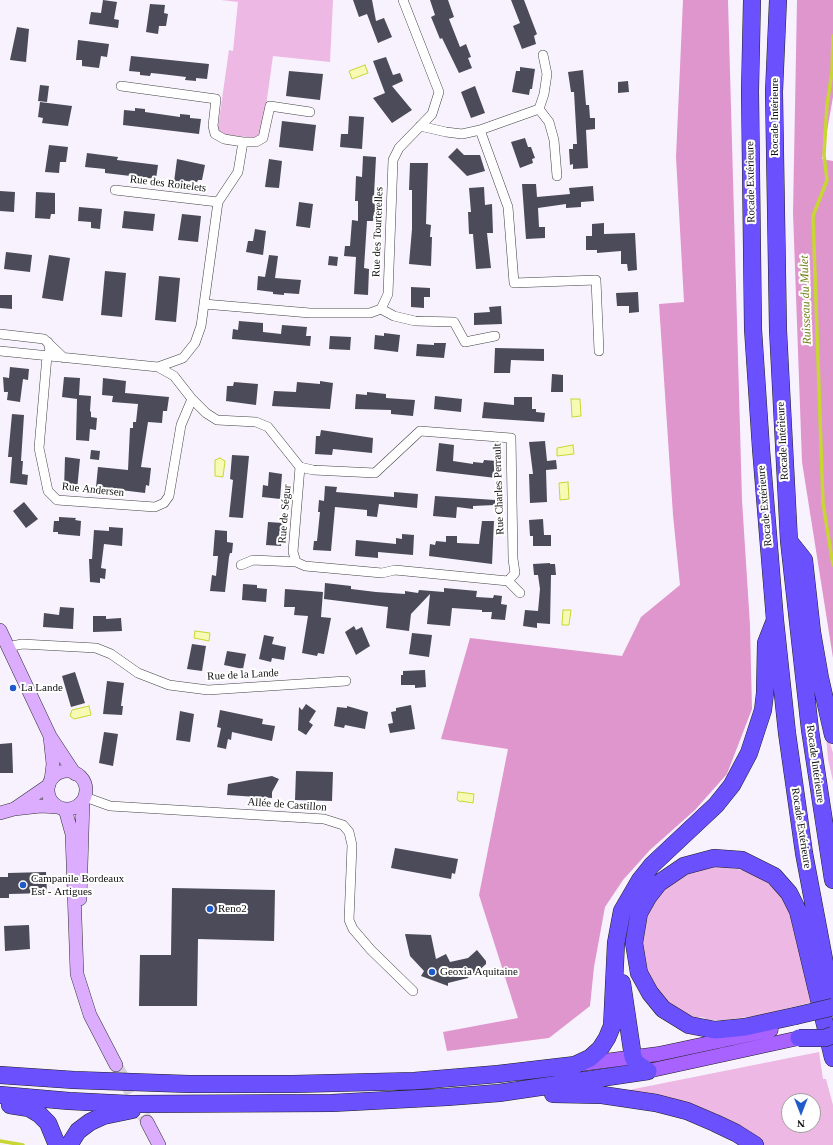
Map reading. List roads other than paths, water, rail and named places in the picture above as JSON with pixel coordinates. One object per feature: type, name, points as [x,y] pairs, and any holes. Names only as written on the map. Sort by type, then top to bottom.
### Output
[{"type":"highway","name":"Rocade Extérieure","points":[[752,0],[750,91],[753,329],[760,450],[775,620],[787,732],[804,853],[833,1007]]},
{"type":"highway","name":"Rocade Intérieure","points":[[778,0],[774,92],[778,330],[789,541],[810,730],[833,880]]},
{"type":"highway","points":[[789,541],[804,560],[812,632],[820,678],[833,735]]},
{"type":"highway","points":[[0,1075],[132,1083],[293,1084],[414,1081],[498,1074],[575,1065],[590,1058],[600,1049],[610,1033],[613,1020],[613,974],[616,943],[622,911],[640,880],[652,864],[716,805],[732,785],[742,769],[749,753],[763,710],[765,693],[766,643],[775,620]]},
{"type":"highway","points":[[833,1036],[797,1026],[745,1027],[711,1030],[689,1026],[663,1009],[650,993],[640,973],[635,956],[634,944],[641,909],[659,883],[684,866],[704,859],[719,857],[736,859],[753,864],[778,880],[795,902],[801,920],[833,1058]]},
{"type":"highway","points":[[616,943],[633,1057],[636,1063],[648,1071]]},
{"type":"highway","points":[[797,1026],[833,1007]]},
{"type":"highway","points":[[0,1065],[102,1074],[132,1083]]},
{"type":"highway","points":[[0,1095],[69,1102],[164,1104],[332,1103],[499,1093],[648,1071]]},
{"type":"highway","points":[[499,1093],[602,1095],[656,1103],[687,1111],[716,1123],[755,1145]]},
{"type":"highway","points":[[0,1104],[29,1108],[39,1114],[48,1123],[58,1145]]},
{"type":"highway","points":[[69,1145],[78,1131],[90,1122],[103,1116],[164,1104]]},
{"type":"main road","points":[[575,1065],[714,1043],[797,1026]]},
{"type":"main road","points":[[648,1071],[797,1026]]},
{"type":"street","name":"Rue des Tourterelles","points":[[381,309],[388,294],[393,160],[398,148],[432,114],[439,92],[403,0]]},
{"type":"street","points":[[539,109],[544,94],[546,74],[543,54]]},
{"type":"street","points":[[121,86],[216,99],[213,126],[215,134],[224,139],[242,142],[256,142],[263,138],[270,106],[310,112]]},
{"type":"street","points":[[420,126],[462,134],[480,130],[539,109]]},
{"type":"street","points":[[539,109],[549,122],[554,140],[557,176]]},
{"type":"street","points":[[480,130],[508,208],[514,283],[596,280],[599,351]]},
{"type":"street","points":[[158,367],[183,358],[196,343],[201,326],[218,202],[238,172],[242,142]]},
{"type":"street","name":"Rue des Roitelets","points":[[115,190],[218,202]]},
{"type":"street","points":[[204,304],[310,313],[370,313],[381,309],[394,316],[415,321],[454,322],[465,342],[495,336]]},
{"type":"street","points":[[0,334],[39,338],[48,342],[64,358]]},
{"type":"street","points":[[47,356],[50,350],[48,342]]},
{"type":"street","points":[[0,352],[158,367],[174,376],[192,399],[206,413],[217,420],[256,422],[268,427],[300,467]]},
{"type":"street","name":"Rue Andersen","points":[[47,356],[39,448],[48,491],[57,500],[154,507],[164,503],[169,496],[174,454],[181,425],[192,399]]},
{"type":"street","name":"Rue Charles Perrault","points":[[300,467],[375,474],[420,431],[511,438],[513,559],[515,573],[508,580]]},
{"type":"street","name":"Rue de Ségur","points":[[296,562],[293,552],[300,467]]},
{"type":"street","points":[[242,565],[253,560],[296,562],[305,566],[366,572],[382,573],[395,570],[508,580],[520,593]]},
{"type":"street","points":[[0,630],[50,736],[75,774]]},
{"type":"street","name":"Rue de la Lande","points":[[7,647],[22,644],[96,648],[111,654],[138,673],[168,685],[208,690],[346,681]]},
{"type":"street","points":[[50,736],[53,764],[48,794],[50,799],[62,808],[72,834],[77,974],[82,994],[90,1015],[116,1065]]},
{"type":"street","points":[[14,809],[37,795],[59,773],[65,771],[75,774],[82,779],[85,784],[81,897],[75,930]]},
{"type":"street","points":[[0,813],[14,809],[49,806],[62,808],[77,806],[84,799]]},
{"type":"street","name":"Allée de Castillon","points":[[84,799],[110,806],[324,819],[343,825],[349,832],[352,845],[349,920],[352,929],[413,991]]},
{"type":"street","points":[[147,1122],[159,1145]]},
{"type":"waterway","name":"Ruisseau du Mulet","points":[[833,36],[832,72],[827,105],[824,155],[827,180],[813,216],[823,503],[833,565]]},
{"type":"waterway","points":[[0,1141],[23,1145]]},
{"type":"tunnel","points":[[116,1065],[147,1122]]},
{"type":"place","name":"La Lande","points":[[13,688]]},
{"type":"place","name":"Campanile Bordeaux Est - Artigues","points":[[23,885]]},
{"type":"place","name":"Reno2","points":[[210,909]]},
{"type":"place","name":"Geoxia Aquitaine","points":[[432,972]]}]
